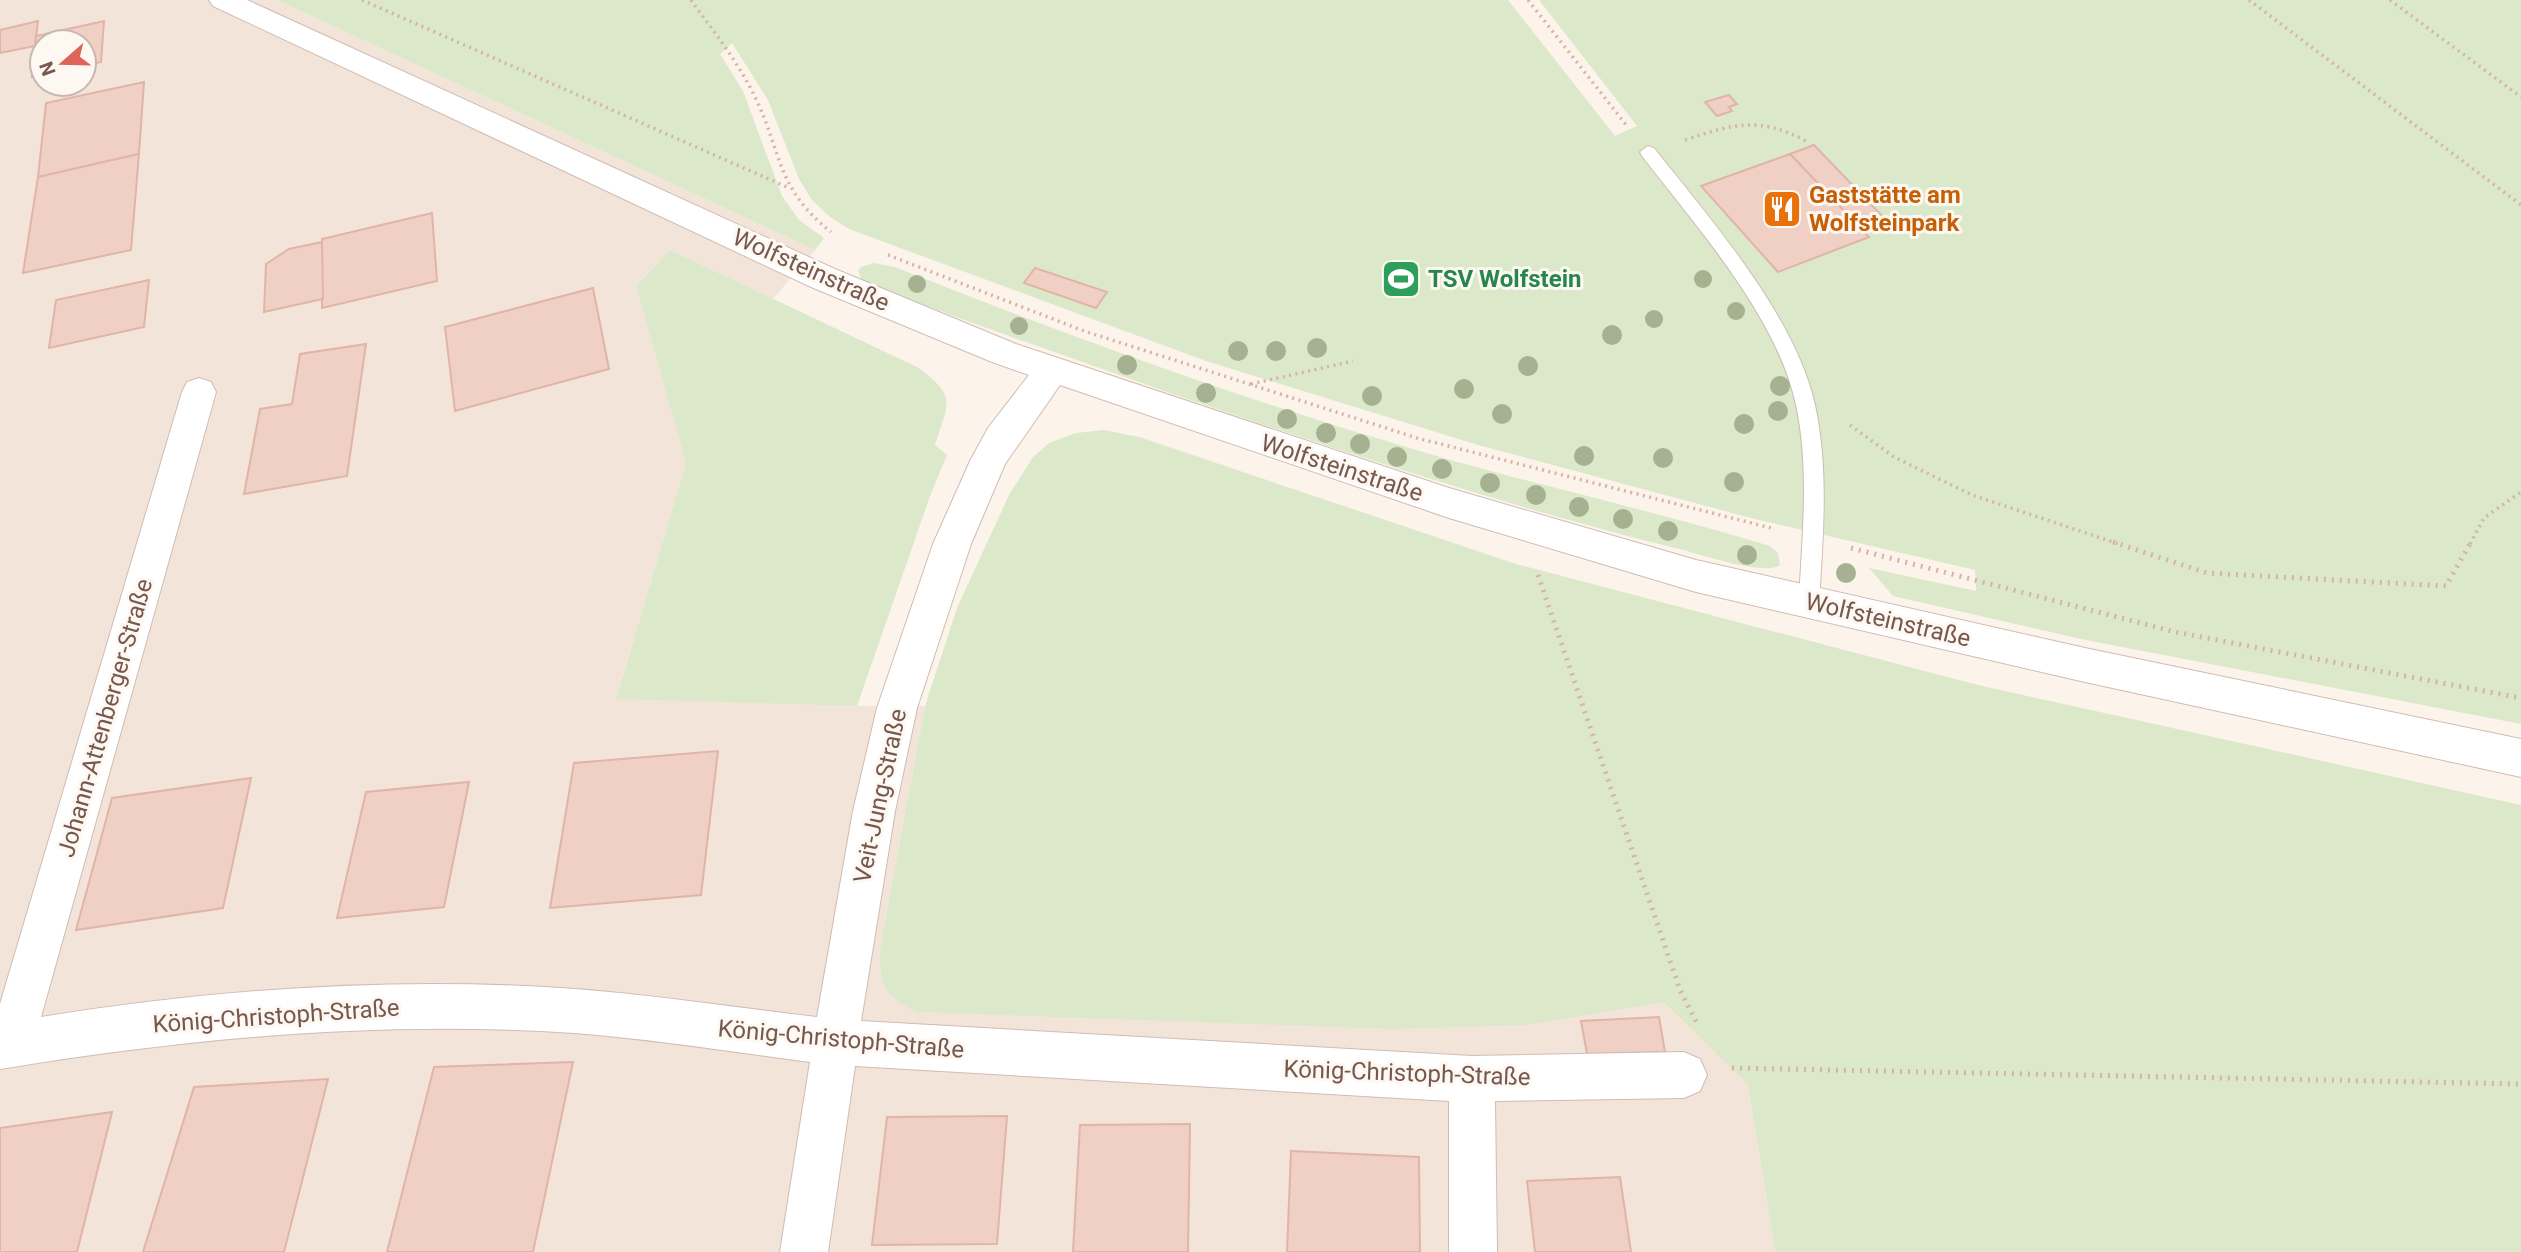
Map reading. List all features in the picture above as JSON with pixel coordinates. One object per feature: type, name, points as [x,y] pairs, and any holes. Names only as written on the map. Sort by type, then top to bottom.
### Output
[{"type":"street","name":"Wolfsteinstraße","points":[[223,0],[823,278],[1051,371],[1521,525],[1696,576],[2099,668],[2521,758]]},
{"type":"street","name":"Veit-Jung-Straße","points":[[804,1252],[835,1042],[874,811],[897,708],[952,544],[988,461],[1001,438],[1051,371]]},
{"type":"street","name":"Johann-Attenberger-Straße","points":[[6,1044],[199,393]]},
{"type":"street","name":"König-Christoph-Straße","points":[[6,1044],[113,1028],[313,1010],[452,1007],[575,1011],[835,1042],[1472,1079],[1703,1071]]},
{"type":"street","points":[[1472,1079],[1473,1252]]},
{"type":"lane","points":[[1648,152],[1750,288],[1799,380],[1807,418],[1812,465],[1809,602]]},
{"type":"path","points":[[362,0],[788,188]]},
{"type":"path","points":[[691,0],[758,102],[788,188],[803,210],[833,233]]},
{"type":"path","points":[[1528,0],[1648,152],[1752,121],[1781,127],[1807,141]]},
{"type":"path","points":[[2249,0],[2521,205]]},
{"type":"path","points":[[2390,0],[2521,97]]},
{"type":"path","points":[[881,253],[1084,331],[1417,438],[2175,632],[2521,698]]},
{"type":"path","points":[[1250,384],[1353,361]]},
{"type":"path","points":[[1799,380],[1861,435],[1894,457],[1972,495],[2207,573],[2446,586],[2484,519],[2521,492]]},
{"type":"path","points":[[1521,525],[1679,990],[1703,1071],[2521,1084]]},
{"type":"shaded area","points":[[0,0],[277,0],[815,250],[773,299],[670,250],[636,286],[686,463],[616,698],[925,706],[881,943],[917,1012],[1524,1024],[1664,1002],[1748,1085],[1775,1252],[0,1252]]},
{"type":"green space","name":"TSV Wolfstein","points":[[277,0],[1508,0],[1615,136],[1637,126],[1539,0],[2521,0],[2521,724],[2086,640],[1893,596],[1869,568],[1976,591],[1975,570],[1751,518],[1478,445],[1206,361],[849,229],[830,217],[812,200],[799,179],[768,100],[732,43],[720,54],[743,91],[782,196],[799,220],[824,238],[815,250]]},
{"type":"green space","points":[[670,250],[919,368],[945,394],[946,410],[935,445],[947,455],[930,496],[857,706],[616,699],[686,463],[636,286]]},
{"type":"green space","points":[[874,263],[895,267],[1025,318],[1289,411],[1466,464],[1770,546],[1778,553],[1780,565],[1772,568],[1748,566],[1619,534],[1491,498],[1301,437],[1019,340],[862,281],[858,271],[861,267]]},
{"type":"green space","points":[[1104,430],[1139,437],[1516,564],[1978,685],[2521,805],[2521,1252],[1775,1252],[1748,1085],[1664,1002],[1524,1025],[1394,1029],[917,1012],[895,999],[884,985],[881,943],[925,706],[957,608],[1009,495],[1033,457],[1049,443],[1076,433]]},
{"type":"building","points":[[38,21],[37,28],[28,28],[28,47],[0,53],[0,30]]},
{"type":"building","points":[[104,21],[101,62],[98,63],[98,28],[72,28]]},
{"type":"building","points":[[144,82],[139,154],[38,177],[46,103],[69,98],[98,98],[98,92]]},
{"type":"building","points":[[1729,95],[1737,104],[1729,107],[1732,111],[1717,116],[1705,102]]},
{"type":"building","points":[[1814,145],[1888,222],[1863,232],[1790,154]]},
{"type":"building","points":[[139,154],[131,250],[23,273],[38,177]]},
{"type":"building","name":"Gaststätte am Wolfsteinpark","points":[[1790,154],[1869,237],[1778,272],[1701,186]]},
{"type":"building","points":[[432,213],[437,281],[322,308],[322,239]]},
{"type":"building","points":[[322,242],[323,299],[264,312],[266,264],[289,249]]},
{"type":"building","points":[[1035,268],[1107,292],[1096,308],[1024,283]]},
{"type":"building","points":[[149,280],[144,327],[49,348],[56,300]]},
{"type":"building","points":[[593,288],[609,369],[455,411],[445,327]]},
{"type":"building","points":[[366,344],[347,476],[244,494],[260,409],[292,404],[300,354]]},
{"type":"building","points":[[718,751],[701,895],[550,908],[574,763]]},
{"type":"building","points":[[251,778],[223,908],[76,930],[112,798]]},
{"type":"building","points":[[469,782],[444,907],[337,918],[366,792]]},
{"type":"building","points":[[1659,1017],[1665,1052],[1587,1054],[1581,1021]]},
{"type":"building","points":[[573,1062],[533,1252],[387,1252],[434,1067]]},
{"type":"building","points":[[328,1079],[284,1252],[143,1252],[194,1087]]},
{"type":"building","points":[[112,1112],[77,1252],[0,1252],[0,1128]]},
{"type":"building","points":[[1007,1116],[997,1244],[872,1245],[887,1117]]},
{"type":"building","points":[[1190,1124],[1188,1252],[1073,1252],[1080,1125]]},
{"type":"building","points":[[1291,1151],[1419,1157],[1420,1252],[1287,1252]]},
{"type":"building","points":[[1620,1177],[1631,1252],[1535,1252],[1527,1181]]},
{"type":"place","name":"Gaststätte am Wolfsteinpark","points":[[1782,209]]},
{"type":"place","name":"TSV Wolfstein","points":[[1401,279]]}]
